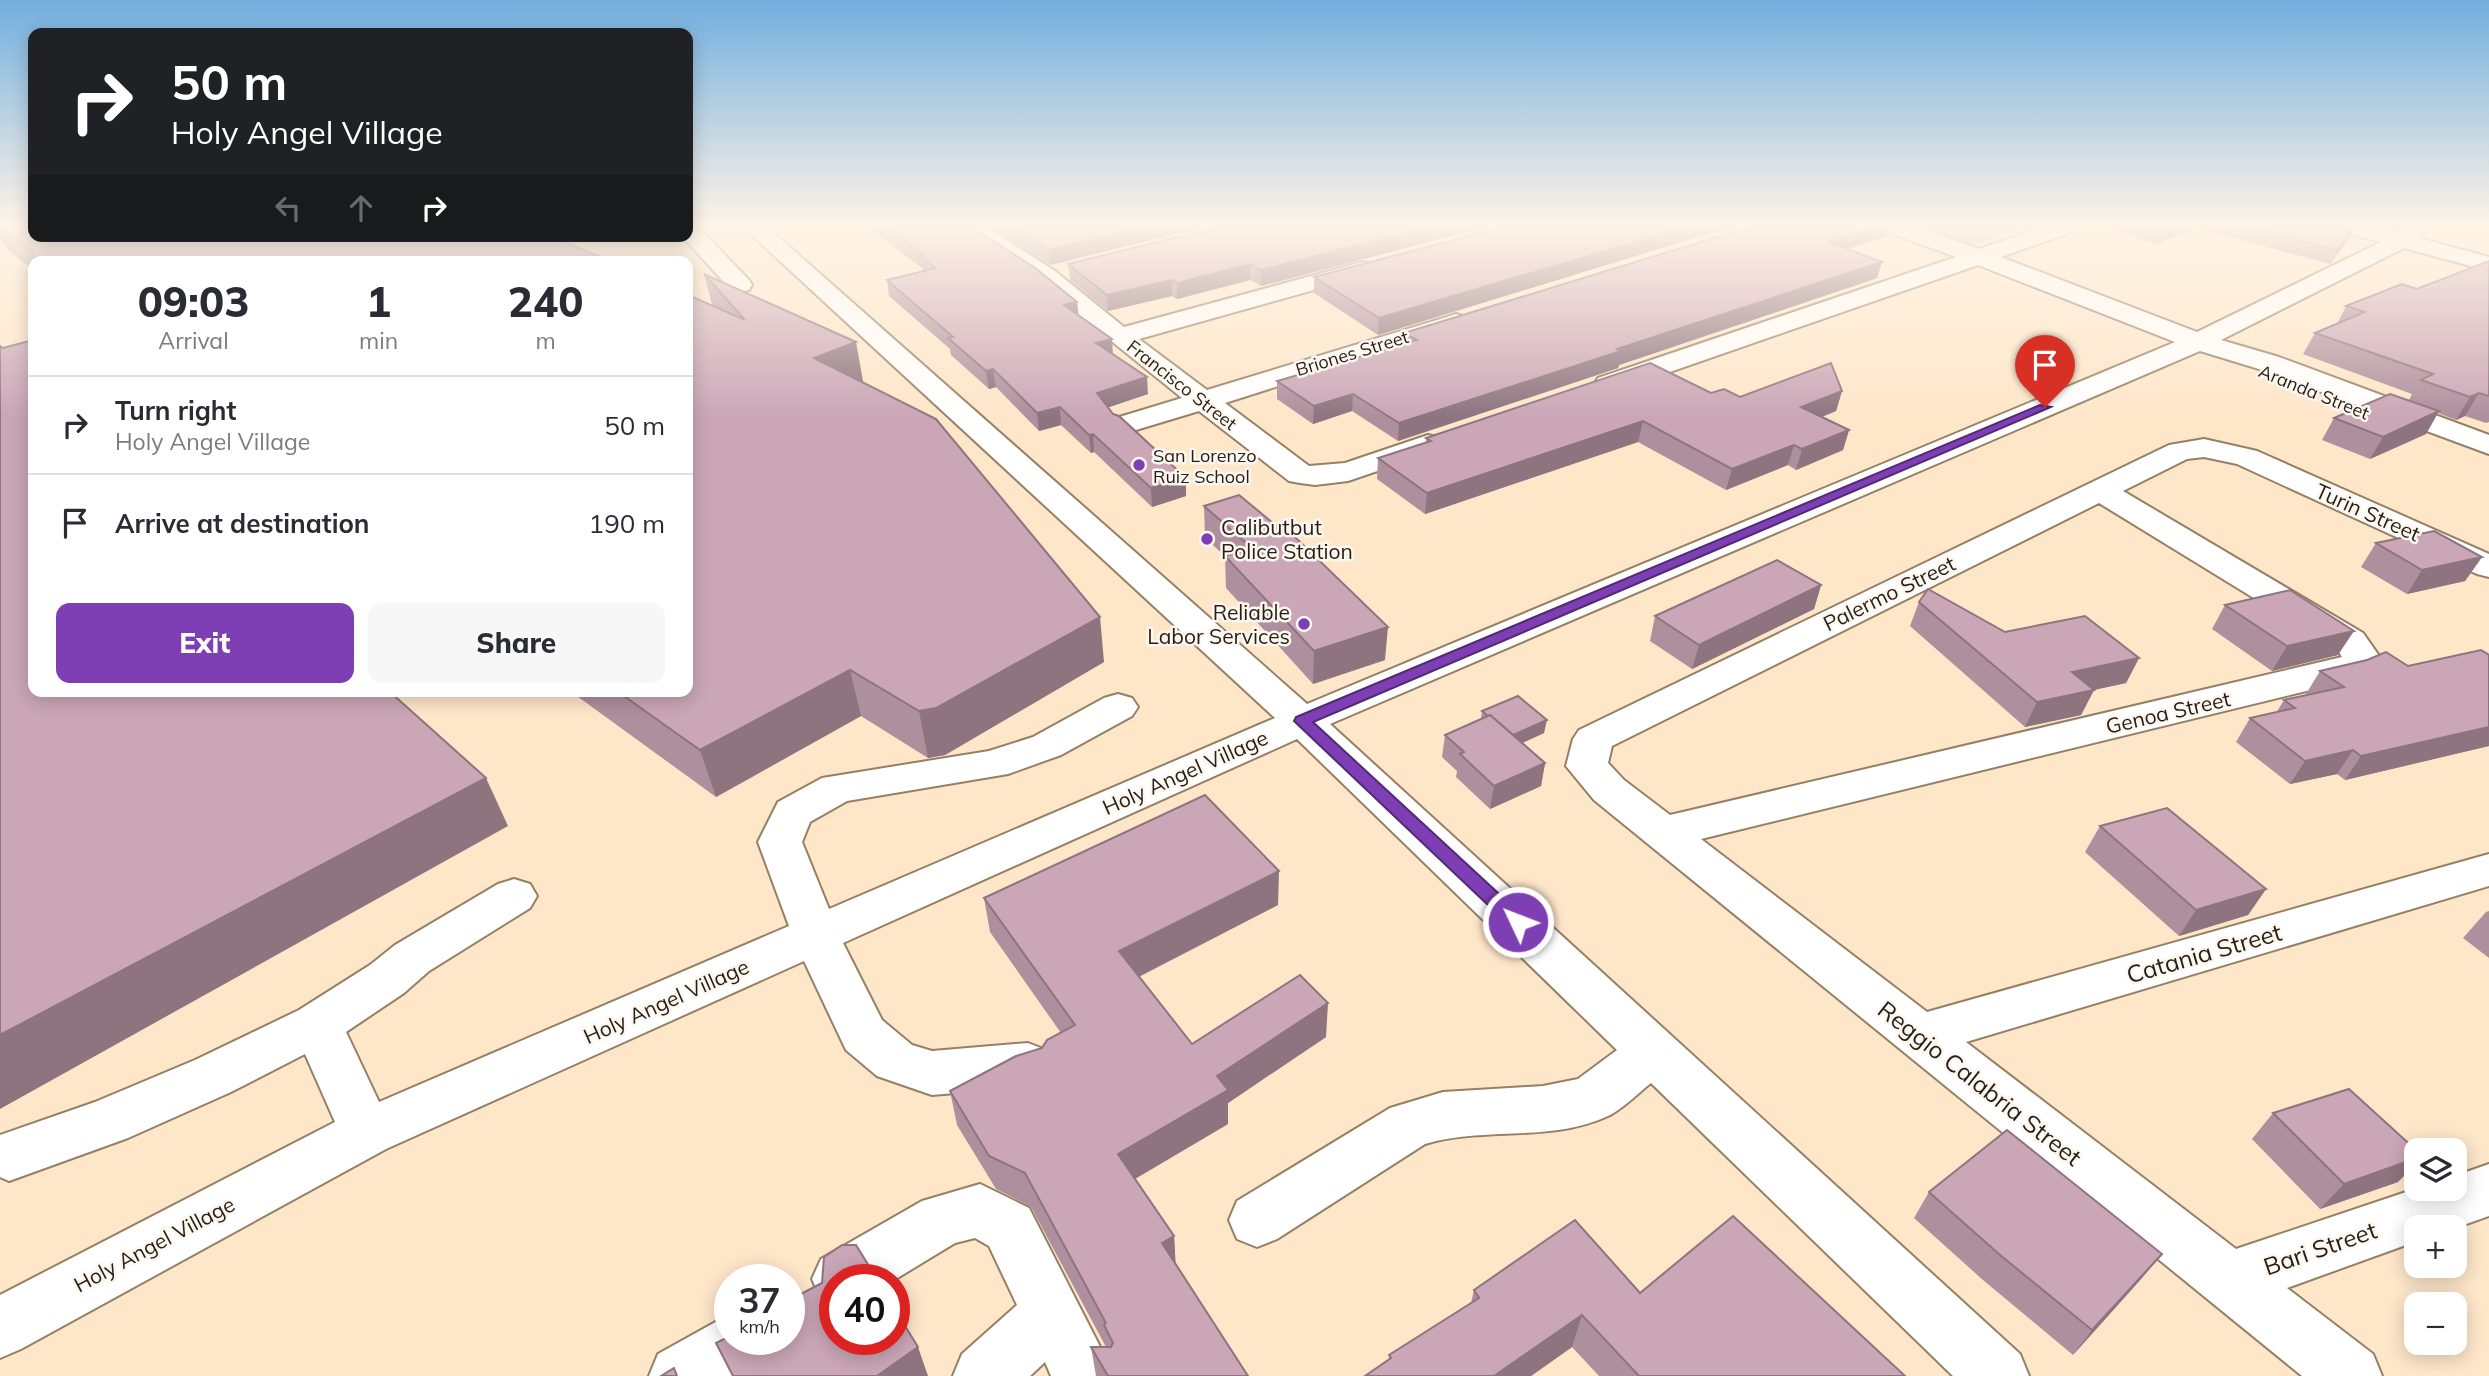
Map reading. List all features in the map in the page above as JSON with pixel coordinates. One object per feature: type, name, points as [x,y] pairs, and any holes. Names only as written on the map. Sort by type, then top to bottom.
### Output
[{"type":"street","points":[[824,290],[1302,721],[1998,1376]]},
{"type":"street","name":"Francisco Street","points":[[1063,290],[1201,400],[1300,474],[1316,478],[1333,476],[1452,436]]},
{"type":"street","points":[[1119,336],[1285,290]]},
{"type":"street","points":[[1584,391],[1886,290]]},
{"type":"street","name":"Aranda Street","points":[[2069,290],[2209,346],[2265,374],[2489,459]]},
{"type":"street","name":"Holy Angel Village","points":[[0,1328],[367,1132],[1302,721],[2209,346],[2305,290]]},
{"type":"street","name":"Briones Street","points":[[1126,424],[1478,315]]},
{"type":"street","name":"Aranda Street","points":[[2209,346],[2269,363],[2489,444]]},
{"type":"street","name":"Palermo Street","points":[[1609,790],[1587,766],[1593,738],[2180,451],[2204,447],[2246,457]]},
{"type":"street","name":"Turin Street","points":[[2246,457],[2489,567]]},
{"type":"street","name":"Genoa Street","points":[[1664,832],[2351,668],[2363,660],[2350,641],[2099,490]]},
{"type":"street","points":[[1028,1065],[932,1073],[895,1060],[864,1035],[816,935],[780,842],[793,813],[837,788],[993,764],[1047,746],[1118,707]]},
{"type":"street","name":"Reggio Calabria Street","points":[[1609,790],[2351,1376]]},
{"type":"street","name":"Catania Street","points":[[1919,1035],[2489,870]]},
{"type":"street","points":[[9,1156],[109,1121],[213,1076],[317,1025],[387,979],[412,958],[514,896]]},
{"type":"street","points":[[317,1025],[367,1132]]},
{"type":"street","points":[[1257,1220],[1409,1125],[1443,1115],[1543,1109],[1591,1100],[1655,1051]]},
{"type":"street","name":"Bari Street","points":[[2231,1279],[2489,1190]]},
{"type":"street","points":[[868,1264],[942,1220],[979,1210],[1009,1227],[1084,1376]]},
{"type":"street","points":[[984,1376],[1053,1313]]},
{"type":"street","points":[[680,1376],[716,1355]]},
{"type":"building","points":[[718,290],[740,290],[856,342],[814,358],[936,419],[1100,617],[936,708],[919,711],[850,670],[700,750],[625,697],[693,697],[693,297],[745,320]]},
{"type":"building","points":[[899,290],[1063,290],[1077,302],[1064,305],[1112,339],[1096,343],[1147,377],[1097,393],[1113,414],[1119,416],[1186,478],[1151,488],[1060,407],[1037,413],[993,369],[986,371],[948,338],[953,337]]},
{"type":"building","points":[[1101,290],[1128,290],[1107,295]]},
{"type":"building","points":[[1335,290],[1473,290],[1379,318]]},
{"type":"building","points":[[1544,290],[1796,290],[1617,349],[1621,351],[1399,423],[1353,394],[1314,406],[1277,381],[1417,340],[1404,333]]},
{"type":"building","points":[[2386,290],[2489,290],[2489,396],[2479,393],[2470,397],[2421,380],[2433,374],[2315,333],[2365,312],[2346,306]]},
{"type":"building","points":[[28,341],[28,697],[396,697],[486,778],[0,1035],[0,346],[3,348]]},
{"type":"building","points":[[1650,363],[1711,393],[1724,389],[1740,397],[1831,363],[1842,391],[1801,407],[1849,430],[1802,449],[1794,445],[1732,469],[1643,421],[1427,493],[1378,458],[1431,441],[1426,438]]},
{"type":"building","points":[[2390,394],[2439,411],[2383,437],[2334,418]]},
{"type":"building","points":[[1239,495],[1290,537],[1294,536],[1388,627],[1314,651],[1225,556],[1252,548],[1204,506]]},
{"type":"building","points":[[2434,531],[2482,557],[2422,570],[2376,543]]},
{"type":"building","points":[[1777,560],[1821,585],[1699,645],[1655,616]]},
{"type":"building","points":[[1928,589],[2005,632],[2085,616],[2139,658],[2072,672],[2094,690],[2037,702],[1919,602]]},
{"type":"building","points":[[2290,590],[2354,631],[2287,646],[2225,605]]},
{"type":"building","points":[[2481,650],[2489,655],[2489,727],[2361,756],[2353,750],[2305,761],[2250,718],[2295,708],[2284,700],[2344,687],[2320,671],[2367,660],[2386,652],[2408,666]]},
{"type":"building","points":[[1518,696],[1547,720],[1513,735],[1482,711]]},
{"type":"building","points":[[1490,715],[1545,763],[1494,786],[1460,754],[1464,752],[1445,735]]},
{"type":"building","points":[[1205,795],[1279,871],[1119,951],[1192,1044],[1300,975],[1328,1003],[1217,1076],[1228,1090],[1118,1154],[1174,1236],[1162,1243],[1248,1376],[1108,1376],[1091,1347],[1111,1347],[1113,1343],[1104,1325],[1106,1323],[1025,1173],[989,1156],[950,1091],[1016,1056],[1042,1048],[1047,1040],[1075,1025],[984,898]]},
{"type":"building","points":[[2167,808],[2266,889],[2196,910],[2100,826]]},
{"type":"building","points":[[2349,1089],[2404,1139],[2404,1163],[2344,1184],[2273,1113]]},
{"type":"building","points":[[2007,1130],[2162,1254],[2092,1330],[2000,1255],[1929,1192]]},
{"type":"building","points":[[1733,1216],[1905,1376],[1639,1376],[1582,1315],[1494,1376],[1365,1376],[1391,1358],[1389,1355],[1479,1298],[1474,1290],[1575,1220],[1640,1293]]},
{"type":"building","points":[[842,1245],[856,1245],[868,1264],[823,1264],[824,1257]]},
{"type":"building","points":[[819,1285],[819,1355],[907,1355],[877,1376],[733,1376],[722,1355],[805,1355],[805,1292]]},
{"type":"building","points":[[910,1334],[918,1347],[910,1353]]},
{"type":"building","points":[[674,1368],[677,1376],[661,1376]]},
{"type":"place","name":"San Lorenzo Ruiz School","points":[[1139,465]]},
{"type":"place","name":"Calibutbut Police Station","points":[[1207,539]]},
{"type":"place","name":"Reliable Labor Services","points":[[1304,624]]},
{"type":"route","points":[[1518,922],[1302,721],[2045,407]]}]
